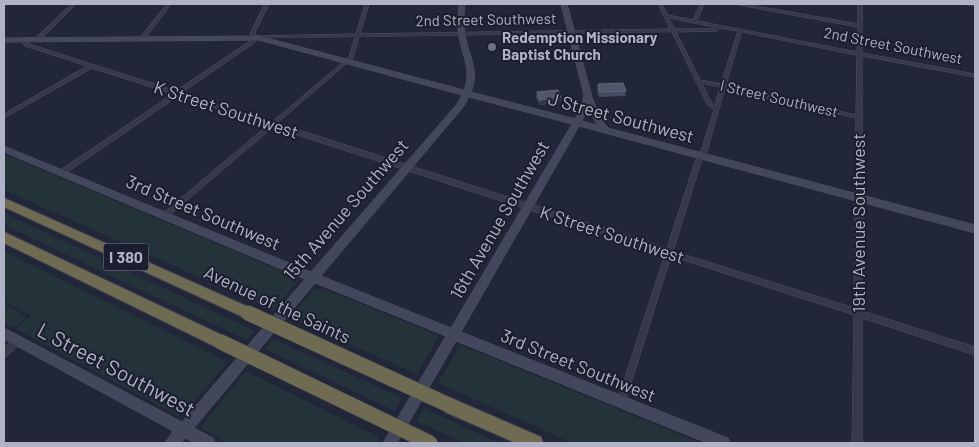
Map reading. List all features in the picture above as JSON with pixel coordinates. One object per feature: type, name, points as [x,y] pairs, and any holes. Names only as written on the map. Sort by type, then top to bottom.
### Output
[{"type":"highway","name":"Avenue of the Saints","points":[[4,202],[535,443]]},
{"type":"highway","name":"I 380","points":[[4,237],[430,443]]},
{"type":"street","points":[[37,40],[74,4]]},
{"type":"street","points":[[143,38],[169,4]]},
{"type":"street","points":[[61,173],[252,42],[256,38],[253,32],[267,4]]},
{"type":"street","points":[[164,216],[351,57],[367,4]]},
{"type":"street","name":"15th Avenue Southwest","points":[[172,443],[467,94],[473,77],[471,63],[461,34],[462,4]]},
{"type":"street","points":[[564,4],[588,95],[598,123],[606,131]]},
{"type":"street","points":[[660,4],[710,104],[716,109]]},
{"type":"street","points":[[694,22],[702,4]]},
{"type":"street","points":[[739,4],[860,26]]},
{"type":"street","name":"19th Avenue Southwest","points":[[857,443],[860,4]]},
{"type":"street","points":[[968,4],[975,5]]},
{"type":"street","name":"2nd Street Southwest","points":[[666,16],[975,76]]},
{"type":"street","name":"2nd Street Southwest","points":[[4,40],[673,31],[715,30],[716,26]]},
{"type":"street","points":[[621,402],[698,162],[702,156],[740,31]]},
{"type":"street","name":"J Street Southwest","points":[[256,38],[975,229]]},
{"type":"street","name":"K Street Southwest","points":[[23,40],[27,45],[272,126],[975,351]]},
{"type":"street","points":[[4,116],[91,66]]},
{"type":"street","name":"I Street Southwest","points":[[699,81],[859,117]]},
{"type":"street","name":"16th Avenue Southwest","points":[[390,443],[577,123],[586,106],[588,95]]},
{"type":"street","name":"3rd Street Southwest","points":[[4,149],[312,277],[723,443]]},
{"type":"street","name":"L Street Southwest","points":[[4,332],[208,443]]},
{"type":"street","points":[[4,353],[18,340]]},
{"type":"shaded area","points":[[4,154],[299,280],[273,310],[4,190]]},
{"type":"shaded area","points":[[4,213],[255,331],[247,340],[4,225]]},
{"type":"shaded area","points":[[4,251],[228,362],[189,407],[178,416],[16,329],[31,316],[4,301]]},
{"type":"shaded area","points":[[318,289],[327,290],[439,336],[417,374],[290,318],[312,291]]},
{"type":"shaded area","points":[[4,304],[27,317],[14,328],[4,322]]},
{"type":"shaded area","points":[[273,339],[402,398],[395,411],[265,349]]},
{"type":"shaded area","points":[[460,345],[701,443],[572,443],[438,383]]},
{"type":"shaded area","points":[[246,371],[379,437],[376,443],[228,443],[200,428]]},
{"type":"shaded area","points":[[423,408],[499,443],[464,443],[416,421]]},
{"type":"building","points":[[623,83],[626,91],[600,92],[598,84]]},
{"type":"building","points":[[558,90],[561,97],[540,100],[537,92]]},
{"type":"place","name":"Redemption Missionary Baptist Church","points":[[492,47]]}]
